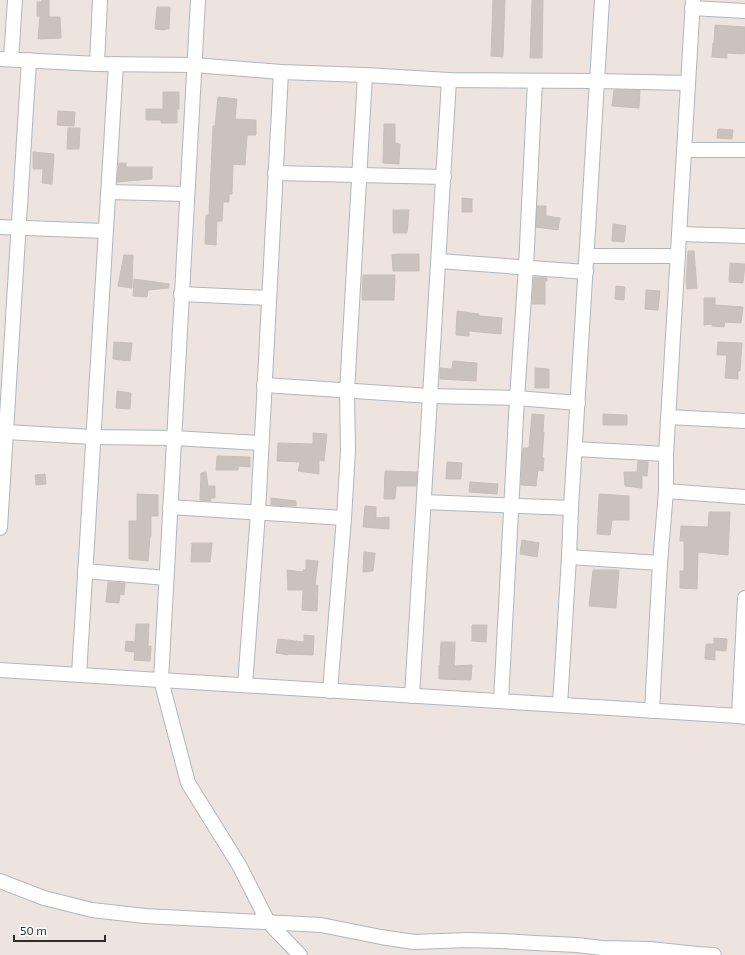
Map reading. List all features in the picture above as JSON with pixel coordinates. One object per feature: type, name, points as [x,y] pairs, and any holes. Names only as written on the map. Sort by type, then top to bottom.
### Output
[{"type":"street","points":[[15,0],[5,59],[97,64],[194,65],[280,72],[450,80],[687,83]]},
{"type":"street","points":[[97,64],[100,0]]},
{"type":"street","points":[[198,0],[160,680],[188,783],[239,864],[268,922],[300,955]]},
{"type":"street","points":[[560,705],[602,0]]},
{"type":"street","points":[[652,711],[660,563],[666,491],[666,454],[692,4],[745,10]]},
{"type":"street","points":[[0,528],[6,432],[5,389],[19,228],[29,60]]},
{"type":"street","points":[[78,675],[116,64]]},
{"type":"street","points":[[244,685],[258,512],[280,72]]},
{"type":"street","points":[[330,691],[348,451],[347,391],[365,75]]},
{"type":"street","points":[[412,696],[450,80]]},
{"type":"street","points":[[501,701],[535,81]]},
{"type":"street","points":[[684,150],[745,150]]},
{"type":"street","points":[[275,173],[444,177]]},
{"type":"street","points":[[108,192],[187,194]]},
{"type":"street","points":[[0,227],[105,231]]},
{"type":"street","points":[[679,234],[745,236]]},
{"type":"street","points":[[587,256],[678,256]]},
{"type":"street","points":[[439,261],[586,272]]},
{"type":"street","points":[[181,294],[269,298]]},
{"type":"street","points":[[264,385],[430,396],[517,398],[578,403]]},
{"type":"street","points":[[668,417],[745,421]]},
{"type":"street","points":[[6,432],[93,437],[174,438],[262,443]]},
{"type":"street","points":[[575,449],[666,454]]},
{"type":"street","points":[[666,491],[745,497]]},
{"type":"street","points":[[424,502],[571,508]]},
{"type":"street","points":[[170,507],[344,518]]},
{"type":"street","points":[[569,557],[660,563]]},
{"type":"street","points":[[85,571],[166,578]]},
{"type":"street","points":[[0,670],[742,717],[745,598]]},
{"type":"street","points":[[0,881],[44,898],[92,910],[145,916],[321,925],[414,942],[468,940],[502,941],[577,945],[602,948],[650,949],[714,955]]},
{"type":"building","points":[[42,0],[49,0],[49,17],[60,17],[61,38],[38,39],[40,16],[37,16],[37,2],[42,2]]},
{"type":"building","points":[[493,0],[505,0],[503,57],[491,56]]},
{"type":"building","points":[[532,0],[543,0],[542,58],[530,58]]},
{"type":"building","points":[[157,7],[170,7],[169,29],[155,29]]},
{"type":"building","points":[[715,25],[745,27],[745,53],[727,53],[727,58],[712,57]]},
{"type":"building","points":[[614,90],[640,90],[639,108],[612,106]]},
{"type":"building","points":[[163,92],[179,92],[177,123],[161,123],[161,120],[146,120],[146,109],[163,109]]},
{"type":"building","points":[[218,97],[237,99],[235,119],[256,120],[256,135],[247,135],[245,165],[233,164],[232,194],[229,194],[229,202],[223,202],[222,221],[217,221],[216,245],[205,244],[206,215],[209,215],[213,126],[215,126]]},
{"type":"building","points":[[58,111],[75,112],[74,126],[57,125]]},
{"type":"building","points":[[384,124],[395,124],[395,143],[400,144],[399,164],[383,163]]},
{"type":"building","points":[[68,128],[80,128],[79,149],[67,149]]},
{"type":"building","points":[[718,129],[733,130],[732,139],[717,138]]},
{"type":"building","points":[[33,152],[54,154],[52,184],[42,183],[43,169],[33,169]]},
{"type":"building","points":[[119,163],[126,163],[126,167],[152,167],[152,179],[117,182]]},
{"type":"building","points":[[462,198],[472,199],[472,212],[462,212]]},
{"type":"building","points":[[537,206],[546,206],[546,216],[560,218],[558,230],[536,227]]},
{"type":"building","points":[[393,210],[409,210],[407,233],[393,233]]},
{"type":"building","points":[[613,224],[626,226],[624,242],[612,241]]},
{"type":"building","points":[[688,251],[694,251],[697,288],[687,289],[686,280]]},
{"type":"building","points":[[419,254],[419,271],[393,271],[392,255]]},
{"type":"building","points":[[124,255],[133,255],[132,288],[118,286]]},
{"type":"building","points":[[730,263],[745,264],[743,283],[729,282]]},
{"type":"building","points":[[363,275],[395,275],[394,300],[362,300]]},
{"type":"building","points":[[534,277],[547,278],[547,281],[545,281],[545,304],[532,304]]},
{"type":"building","points":[[134,279],[169,284],[169,288],[148,290],[147,297],[133,296]]},
{"type":"building","points":[[616,286],[625,287],[624,300],[615,299]]},
{"type":"building","points":[[646,290],[660,291],[658,310],[645,309]]},
{"type":"building","points":[[704,298],[715,298],[715,305],[743,307],[741,323],[725,322],[724,327],[712,326],[712,324],[704,325]]},
{"type":"building","points":[[457,311],[479,314],[479,316],[502,318],[501,334],[469,331],[469,336],[456,335]]},
{"type":"building","points":[[114,342],[132,343],[130,361],[113,359]]},
{"type":"building","points":[[718,342],[742,343],[738,379],[725,378],[727,355],[717,355]]},
{"type":"building","points":[[453,361],[477,363],[476,381],[440,379],[440,368],[452,369]]},
{"type":"building","points":[[535,368],[549,369],[549,388],[535,388]]},
{"type":"building","points":[[117,391],[131,393],[130,409],[116,408]]},
{"type":"building","points":[[532,414],[544,415],[542,458],[544,458],[543,471],[538,470],[536,486],[521,485],[523,448],[529,448]]},
{"type":"building","points":[[603,414],[627,415],[627,425],[603,425]]},
{"type":"building","points":[[313,433],[327,434],[324,461],[319,460],[319,474],[298,471],[300,462],[277,461],[278,443],[313,444]]},
{"type":"building","points":[[217,456],[250,457],[250,467],[238,466],[238,470],[216,470]]},
{"type":"building","points":[[638,461],[648,462],[647,476],[642,475],[642,488],[625,486],[624,472],[637,472]]},
{"type":"building","points":[[447,462],[462,463],[461,479],[446,479]]},
{"type":"building","points":[[385,471],[417,472],[416,486],[396,486],[395,499],[384,499]]},
{"type":"building","points":[[206,472],[208,486],[215,486],[215,498],[210,498],[211,501],[200,500],[201,473]]},
{"type":"building","points":[[45,474],[46,484],[36,485],[35,475]]},
{"type":"building","points":[[470,482],[498,484],[497,494],[469,492]]},
{"type":"building","points":[[137,494],[158,495],[158,516],[151,516],[151,536],[148,561],[129,559],[129,521],[137,521]]},
{"type":"building","points":[[599,494],[629,496],[629,520],[612,520],[610,535],[597,534]]},
{"type":"building","points":[[271,498],[296,501],[296,506],[271,505]]},
{"type":"building","points":[[365,506],[376,507],[376,518],[389,517],[389,529],[363,527]]},
{"type":"building","points":[[709,512],[730,512],[728,555],[698,552],[697,589],[680,588],[680,571],[684,571],[684,541],[680,541],[681,526],[708,527]]},
{"type":"building","points":[[522,540],[539,543],[537,557],[520,554]]},
{"type":"building","points":[[192,543],[212,543],[210,562],[191,562]]},
{"type":"building","points":[[364,552],[375,553],[373,571],[363,572]]},
{"type":"building","points":[[306,560],[318,561],[315,585],[318,585],[317,611],[302,610],[303,590],[288,590],[287,570],[303,572],[303,570],[306,570]]},
{"type":"building","points":[[593,570],[619,570],[616,608],[589,606]]},
{"type":"building","points":[[108,582],[125,583],[124,595],[120,594],[119,603],[106,602]]},
{"type":"building","points":[[136,624],[149,624],[148,646],[151,646],[150,661],[134,660],[135,652],[125,651],[126,641],[135,642]]},
{"type":"building","points":[[472,625],[487,625],[486,642],[472,641]]},
{"type":"building","points":[[304,635],[314,636],[313,655],[288,655],[276,653],[278,639],[304,642]]},
{"type":"building","points":[[714,638],[727,639],[726,651],[715,650],[715,660],[705,659],[706,644],[714,644]]},
{"type":"building","points":[[441,642],[455,642],[454,666],[472,665],[471,680],[439,679]]}]
